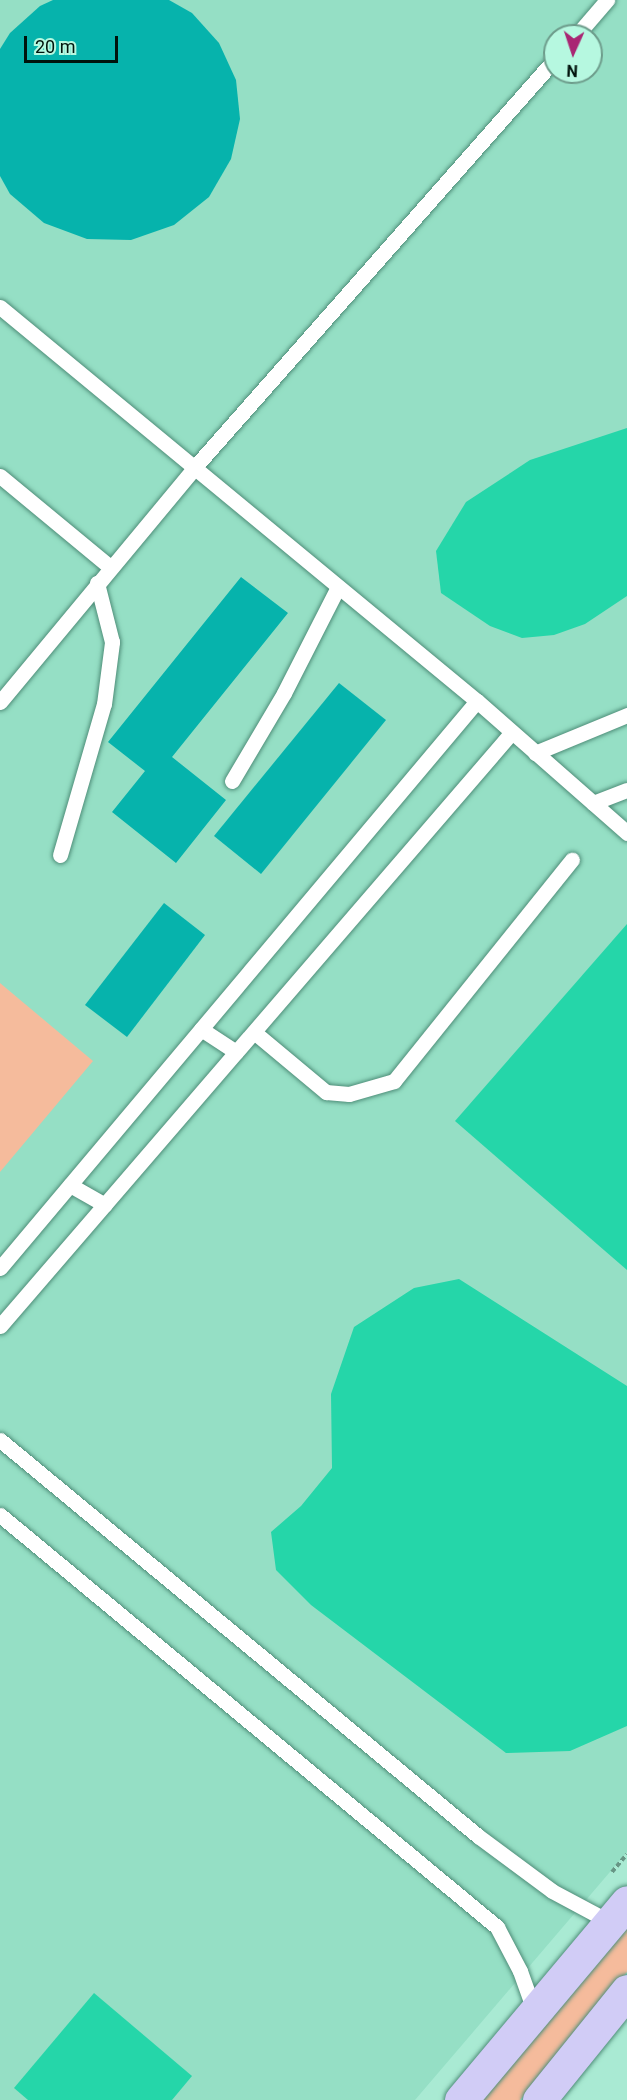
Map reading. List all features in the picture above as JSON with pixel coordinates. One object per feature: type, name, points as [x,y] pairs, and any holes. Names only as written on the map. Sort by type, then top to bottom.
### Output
[{"type":"main road","points":[[461,2100],[618,1912]]},
{"type":"main road","points":[[539,2100],[627,1991]]},
{"type":"lane","points":[[586,24],[607,0]]},
{"type":"lane","points":[[0,702],[194,468],[543,73]]},
{"type":"lane","points":[[0,307],[477,700],[627,832]]},
{"type":"lane","points":[[0,476],[110,567]]},
{"type":"lane","points":[[60,855],[105,704],[112,642],[97,583]]},
{"type":"lane","points":[[231,782],[284,693],[339,587]]},
{"type":"lane","points":[[0,1268],[477,700]]},
{"type":"lane","points":[[535,753],[627,715]]},
{"type":"lane","points":[[0,1326],[512,732]]},
{"type":"lane","points":[[593,803],[627,790]]},
{"type":"lane","points":[[254,1032],[326,1092],[349,1094],[394,1081],[572,860]]},
{"type":"lane","points":[[201,1029],[236,1052]]},
{"type":"lane","points":[[70,1185],[105,1205]]},
{"type":"lane","points":[[0,1440],[478,1836],[552,1892],[618,1912]]},
{"type":"lane","points":[[0,1515],[497,1927],[520,1971],[535,2013]]},
{"type":"shaded area","points":[[0,0],[627,0],[627,1852],[415,2100],[0,2100]]},
{"type":"shaded area","points":[[627,428],[627,596],[585,624],[554,635],[522,638],[490,626],[441,593],[436,551],[466,502],[530,460]]},
{"type":"shaded area","points":[[627,924],[627,1270],[455,1121]]},
{"type":"shaded area","points":[[0,983],[93,1061],[0,1172]]},
{"type":"shaded area","points":[[459,1279],[627,1386],[627,1726],[570,1751],[506,1753],[311,1605],[276,1570],[271,1532],[301,1506],[332,1468],[331,1394],[354,1327],[414,1288]]},
{"type":"shaded area","points":[[627,1929],[627,1972],[520,2100],[483,2100]]},
{"type":"shaded area","points":[[94,1993],[192,2076],[172,2100],[28,2100],[14,2088]]},
{"type":"building","points":[[53,0],[169,0],[192,13],[219,43],[236,80],[240,119],[231,159],[209,197],[174,225],[131,240],[87,239],[44,223],[10,194],[0,176],[0,49],[10,33],[40,6]]},
{"type":"building","points":[[241,577],[288,613],[172,757],[226,800],[176,863],[112,812],[145,771],[108,742]]},
{"type":"building","points":[[339,683],[386,720],[261,874],[214,836]]},
{"type":"building","points":[[164,903],[205,935],[127,1037],[85,1005]]}]
